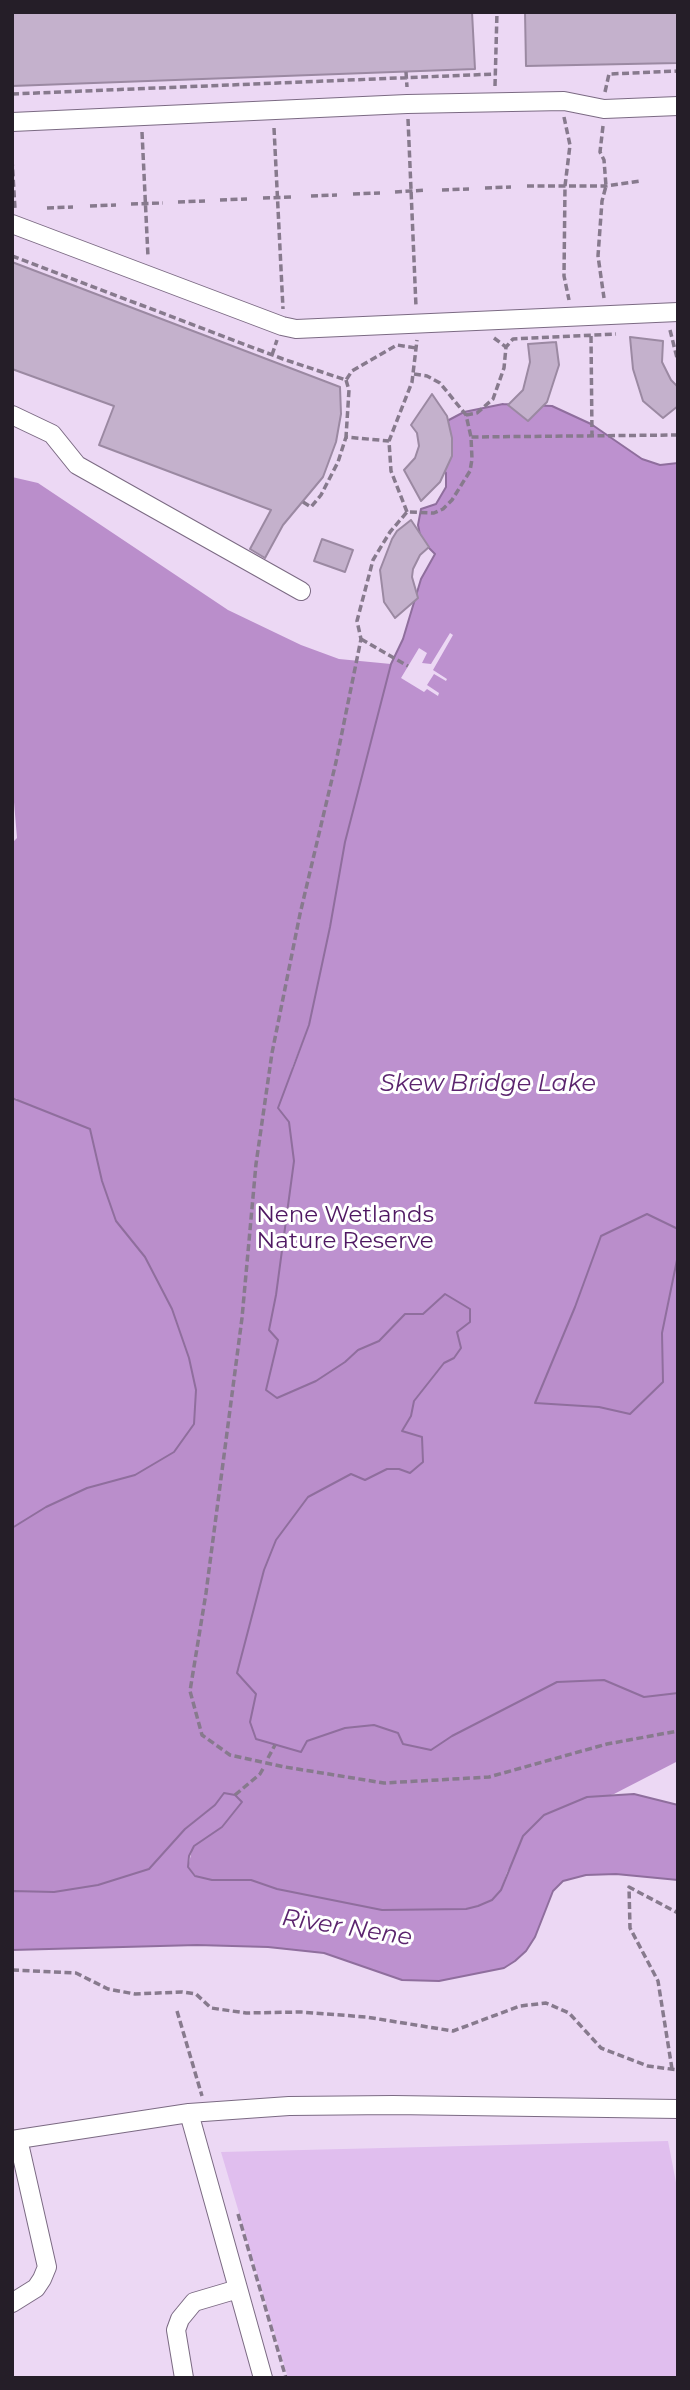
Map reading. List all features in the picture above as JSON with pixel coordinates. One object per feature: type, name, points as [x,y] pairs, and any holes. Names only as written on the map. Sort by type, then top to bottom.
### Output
[{"type":"lane","points":[[12,122],[407,104],[564,102],[604,109],[678,106]]},
{"type":"lane","points":[[13,219],[146,275],[296,329],[678,312]]},
{"type":"lane","points":[[12,415],[52,434],[77,465],[301,591]]},
{"type":"lane","points":[[12,2303],[36,2288],[47,2267],[15,2139],[189,2113],[289,2106],[678,2109]]},
{"type":"lane","points":[[189,2113],[263,2378]]},
{"type":"lane","points":[[184,2378],[176,2330],[180,2319],[194,2302],[239,2289]]},
{"type":"path","points":[[495,89],[497,12]]},
{"type":"path","points":[[605,92],[609,74],[678,71]]},
{"type":"path","points":[[406,72],[416,348],[412,382],[389,441],[391,471],[407,512]]},
{"type":"path","points":[[12,94],[495,75]]},
{"type":"path","points":[[135,302],[148,265],[139,89]]},
{"type":"path","points":[[562,109],[570,145],[565,186],[564,276],[565,289],[572,306]]},
{"type":"path","points":[[272,355],[282,326],[273,110]]},
{"type":"path","points":[[604,117],[600,145],[606,186],[602,201],[598,256],[605,307]]},
{"type":"path","points":[[12,159],[13,219]]},
{"type":"path","points":[[527,186],[606,186],[640,181]]},
{"type":"path","points":[[485,188],[512,187]]},
{"type":"path","points":[[442,190],[469,189]]},
{"type":"path","points":[[395,192],[426,191]]},
{"type":"path","points":[[353,194],[380,193]]},
{"type":"path","points":[[311,196],[337,195]]},
{"type":"path","points":[[263,198],[294,197]]},
{"type":"path","points":[[220,200],[247,199]]},
{"type":"path","points":[[178,202],[205,201]]},
{"type":"path","points":[[131,204],[163,203]]},
{"type":"path","points":[[90,206],[116,205]]},
{"type":"path","points":[[47,208],[73,207]]},
{"type":"path","points":[[12,256],[272,355],[346,380]]},
{"type":"path","points":[[670,330],[678,362]]},
{"type":"path","points":[[657,331],[678,330]]},
{"type":"path","points":[[591,336],[599,331]]},
{"type":"path","points":[[466,415],[477,412],[493,399],[504,368],[506,347],[513,339],[617,334]]},
{"type":"path","points":[[591,336],[592,435]]},
{"type":"path","points":[[346,380],[352,371],[397,345],[416,348]]},
{"type":"path","points":[[407,512],[434,513],[443,509],[452,500],[470,471],[472,459],[466,415],[440,383],[427,376],[413,374]]},
{"type":"path","points":[[303,502],[311,507],[321,495],[338,463],[346,437],[349,390],[346,380]]},
{"type":"path","points":[[471,437],[678,435]]},
{"type":"path","points":[[346,437],[389,441]]},
{"type":"path","points":[[407,512],[390,532],[373,560],[357,621],[361,639],[272,1053],[256,1164],[237,1359],[206,1593],[190,1691],[202,1735],[230,1755],[285,1768],[384,1783],[489,1777],[607,1744],[678,1731]]},
{"type":"path","points":[[361,639],[408,666]]},
{"type":"path","points":[[268,1758],[275,1745]]},
{"type":"path","points":[[234,1795],[264,1768]]},
{"type":"path","points":[[12,1970],[76,1973],[108,1989],[135,1994],[196,1994],[212,2008],[246,2013],[300,2012],[366,2017],[453,2031],[520,2006],[545,2003],[569,2013],[600,2048],[648,2066],[675,2070],[658,1981],[630,1928],[629,1886],[678,1913]]},
{"type":"shaded area","points":[[12,477],[38,483],[228,610],[301,645],[339,659],[391,664],[345,842],[309,1025],[292,1068],[289,1122],[294,1161],[269,1330],[278,1340],[266,1390],[345,1362],[358,1350],[379,1341],[405,1314],[423,1313],[445,1294],[470,1309],[470,1322],[461,1348],[454,1358],[444,1364],[414,1401],[411,1416],[403,1431],[422,1437],[424,1462],[410,1473],[387,1469],[365,1480],[351,1474],[308,1497],[264,1570],[237,1673],[256,1694],[250,1722],[301,1752],[307,1741],[345,1728],[374,1725],[398,1733],[431,1750],[452,1736],[557,1682],[604,1680],[644,1697],[678,1693],[678,1761],[614,1794],[544,1815],[507,1872],[501,1890],[492,1900],[479,1906],[466,1909],[382,1910],[277,1889],[251,1880],[212,1880],[196,1876],[188,1867],[193,1846],[222,1827],[215,1805],[186,1828],[149,1869],[98,1885],[54,1892],[12,1891],[12,1528],[46,1507],[87,1488],[135,1475],[145,1257],[116,1221],[102,1181],[16,1098],[12,1098],[12,843],[17,838],[12,778]]},
{"type":"shaded area","points":[[647,1214],[678,1229],[678,1255],[662,1333],[663,1382],[630,1415],[599,1407],[534,1403],[575,1307],[601,1236]]},
{"type":"shaded area","points":[[668,2141],[678,2193],[678,2378],[288,2378],[221,2152]]},
{"type":"water","name":"Skew Bridge Lake","points":[[503,404],[552,406],[591,424],[642,459],[660,465],[678,463],[678,1229],[647,1214],[601,1236],[535,1403],[599,1407],[630,1414],[663,1382],[662,1333],[678,1255],[678,1693],[644,1697],[604,1680],[557,1682],[452,1736],[431,1750],[403,1744],[398,1733],[374,1725],[345,1728],[307,1741],[301,1752],[256,1739],[250,1722],[256,1694],[237,1673],[264,1570],[276,1540],[308,1497],[351,1474],[365,1480],[387,1469],[410,1473],[423,1462],[422,1437],[402,1431],[411,1416],[414,1401],[444,1363],[454,1358],[461,1348],[457,1332],[470,1322],[470,1309],[445,1294],[423,1314],[405,1314],[379,1341],[358,1350],[316,1381],[277,1398],[266,1390],[278,1340],[269,1330],[294,1161],[289,1122],[278,1108],[309,1025],[345,842],[391,664],[403,639],[421,579],[435,554],[421,540],[418,525],[421,509],[436,504],[446,487],[446,473],[433,459],[428,431],[464,412]]},
{"type":"water","points":[[12,1098],[90,1129],[102,1181],[116,1221],[145,1257],[172,1309],[189,1358],[196,1390],[194,1424],[174,1452],[135,1475],[87,1488],[46,1507],[12,1528]]},
{"type":"water","name":"River Nene","points":[[224,1793],[235,1795],[242,1802],[222,1827],[194,1846],[188,1867],[195,1876],[212,1880],[251,1880],[277,1889],[382,1910],[466,1909],[492,1900],[501,1890],[523,1836],[544,1815],[587,1797],[634,1794],[678,1805],[678,1880],[616,1874],[586,1875],[563,1881],[553,1891],[535,1937],[515,1961],[504,1968],[439,1981],[402,1980],[324,1953],[268,1947],[197,1945],[12,1950],[12,1891],[54,1892],[98,1885],[149,1869],[185,1829],[215,1805]]},
{"type":"pier","points":[[450,633],[453,635],[433,670],[447,679],[446,681],[434,674],[427,685],[439,693],[438,696],[427,689],[424,692],[401,678],[419,648],[427,653],[422,663],[431,664]]},
{"type":"building","points":[[12,12],[472,12],[475,69],[12,86]]},
{"type":"building","points":[[525,12],[678,12],[678,63],[526,66]]},
{"type":"building","points":[[12,262],[340,387],[341,414],[336,442],[323,477],[283,525],[265,558],[250,549],[271,510],[99,445],[114,406],[12,369]]},
{"type":"building","points":[[630,337],[663,341],[662,362],[671,380],[678,387],[678,406],[663,418],[643,401],[633,369]]},
{"type":"building","points":[[556,342],[559,365],[547,402],[528,421],[508,405],[523,390],[530,362],[528,344]]},
{"type":"building","points":[[432,394],[447,416],[452,438],[452,456],[440,482],[421,501],[404,470],[415,458],[419,446],[417,433],[411,425]]},
{"type":"building","points":[[411,520],[429,547],[420,555],[413,569],[412,577],[418,598],[395,618],[384,602],[380,570],[392,539],[397,531]]},
{"type":"building","points":[[322,539],[353,550],[345,572],[314,561]]},
{"type":"park label","name":"Nene Wetlands Nature Reserve","points":[[345,1228]]}]
